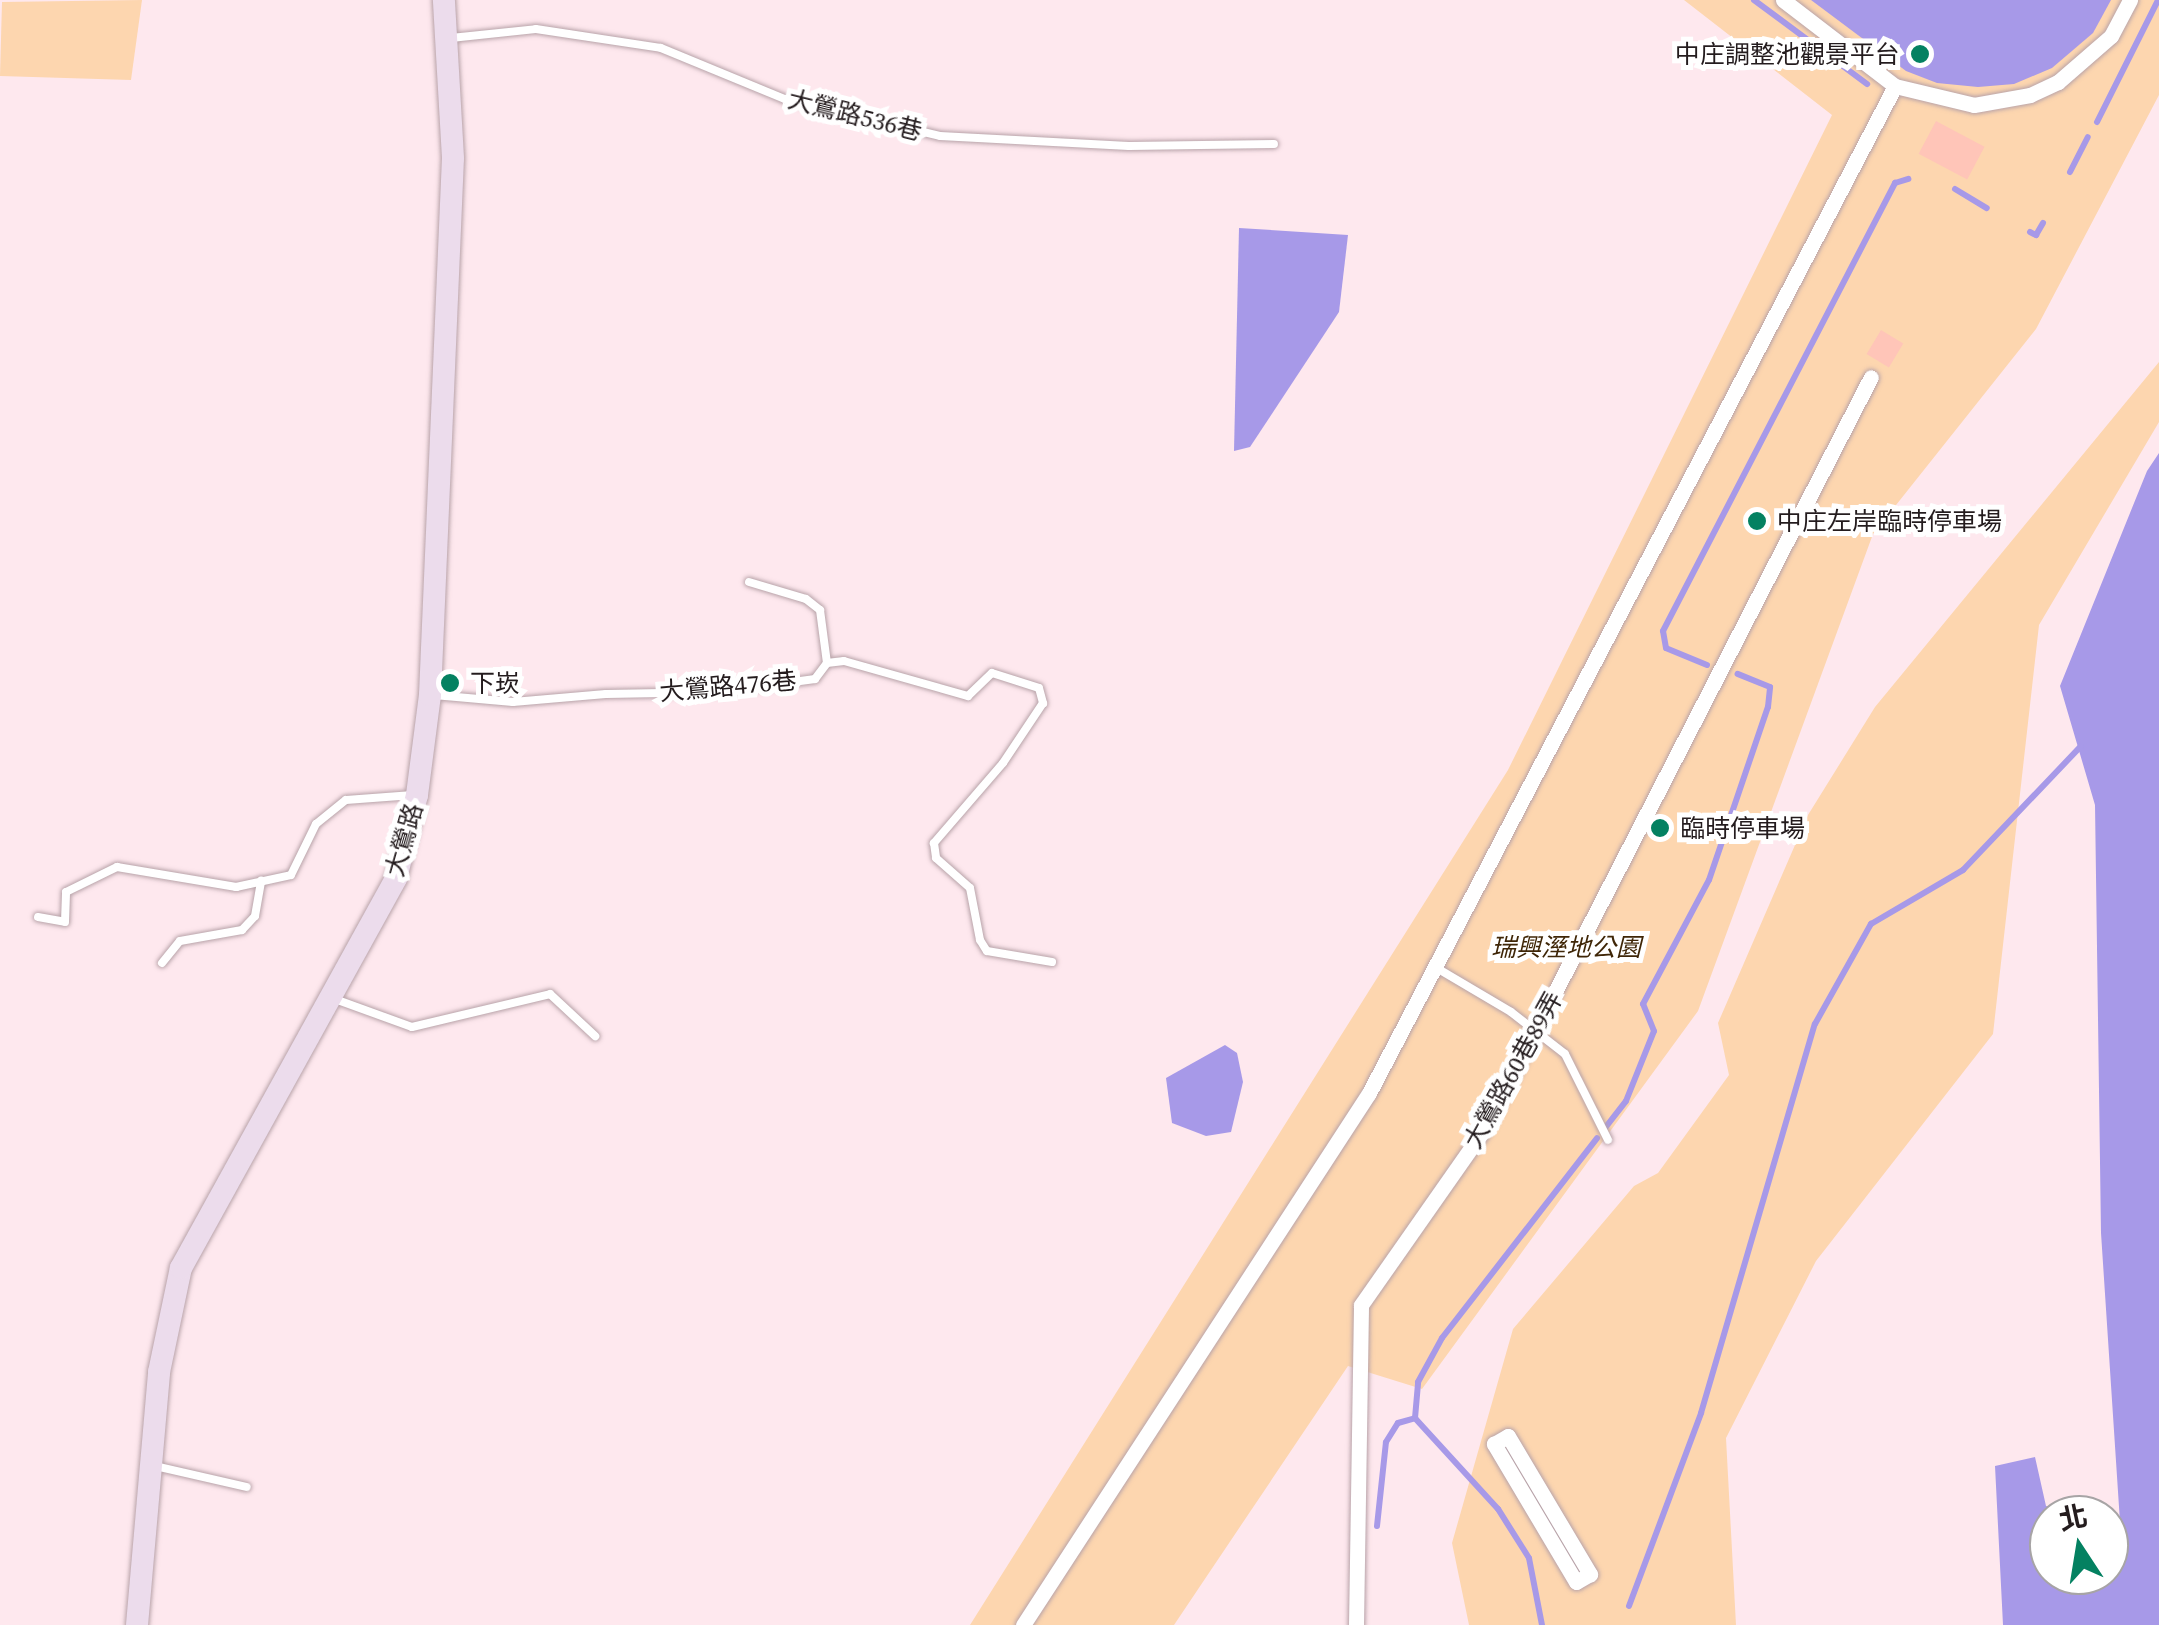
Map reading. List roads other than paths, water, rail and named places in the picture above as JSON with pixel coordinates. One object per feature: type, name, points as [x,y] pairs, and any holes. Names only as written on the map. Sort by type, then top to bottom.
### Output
[{"type":"street","name":"大鶯路","points":[[136,1625],[159,1372],[181,1268],[396,878],[417,795],[430,695],[453,158],[444,0]]},
{"type":"street","points":[[1783,0],[1895,86],[1974,105],[2030,96],[2058,82],[2093,56],[2111,36],[2130,0]]},
{"type":"street","points":[[1023,1625],[1369,1093],[1895,86]]},
{"type":"street","name":"大鶯路60巷89弄","points":[[1356,1625],[1360,1305],[1486,1128],[1871,377]]},
{"type":"street","points":[[1508,1436],[1590,1574],[1576,1582],[1494,1444],[1508,1436]]},
{"type":"lane","name":"大鶯路536巷","points":[[446,39],[536,29],[661,48],[786,99],[940,136],[1129,146],[1274,144]]},
{"type":"lane","points":[[749,582],[806,599],[820,610],[827,663]]},
{"type":"lane","name":"大鶯路476巷","points":[[430,695],[513,702],[606,694],[718,692],[814,679],[827,663],[844,661],[968,696],[992,674],[1039,688],[1042,703],[1002,763],[934,843],[936,858],[970,888],[980,940],[987,951],[1052,962]]},
{"type":"lane","points":[[38,917],[65,922],[66,892],[117,867],[236,886],[291,874],[316,824],[346,800],[417,795]]},
{"type":"lane","points":[[162,963],[180,941],[242,930],[255,916],[261,881]]},
{"type":"lane","points":[[1435,967],[1511,1012],[1565,1054],[1608,1140]]},
{"type":"lane","points":[[332,998],[412,1027],[550,994],[595,1036]]},
{"type":"lane","points":[[151,1464],[247,1486]]},
{"type":"waterway","points":[[1754,0],[1867,84]]},
{"type":"waterway","points":[[2097,122],[2158,0]]},
{"type":"waterway","points":[[2070,172],[2088,137]]},
{"type":"waterway","points":[[1707,665],[1666,648],[1663,631],[1895,183],[1908,179]]},
{"type":"waterway","points":[[1955,189],[1987,208]]},
{"type":"waterway","points":[[2030,232],[2036,235],[2043,223]]},
{"type":"waterway","points":[[1605,1128],[1626,1101],[1654,1031],[1643,1004],[1709,880],[1768,707],[1770,687],[1738,674]]},
{"type":"waterway","points":[[1629,1606],[1701,1413],[1815,1024],[1871,924],[1963,870],[2081,746]]},
{"type":"waterway","points":[[1542,1625],[1529,1558],[1498,1509],[1415,1418],[1418,1382],[1442,1338],[1597,1138]]},
{"type":"waterway","points":[[1377,1526],[1386,1442],[1398,1423],[1415,1418]]},
{"type":"place","name":"中庄調整池觀景平台","points":[[1920,54]]},
{"type":"place","name":"中庄左岸臨時停車場","points":[[1757,521]]},
{"type":"place","name":"下崁","points":[[450,683]]},
{"type":"place","name":"臨時停車場","points":[[1660,828]]},
{"type":"park label","name":"瑞興溼地公園","points":[[1566,947]]}]
